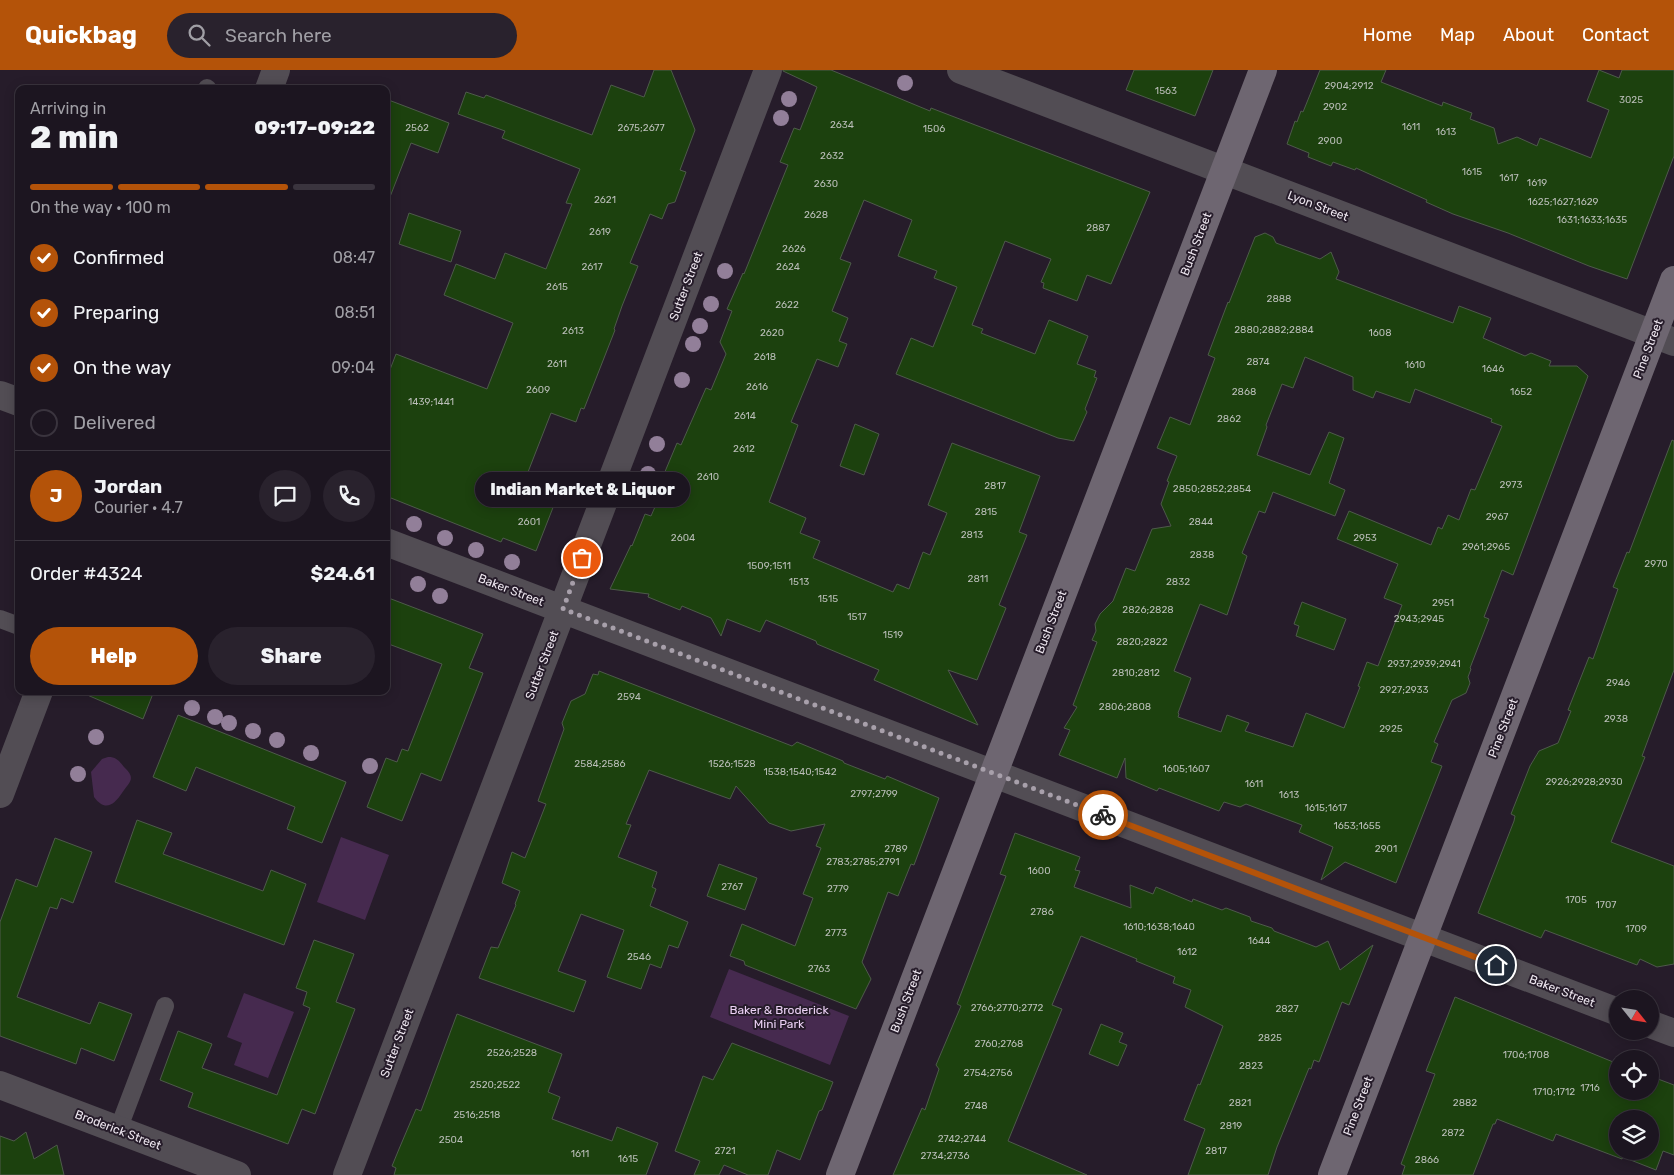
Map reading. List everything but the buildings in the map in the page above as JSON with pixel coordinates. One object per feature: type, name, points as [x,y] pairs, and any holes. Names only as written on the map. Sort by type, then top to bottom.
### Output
[{"type":"main road","name":"Bush Street","points":[[840,1175],[1263,70]]},
{"type":"main road","name":"Pine Street","points":[[1332,1175],[1423,937],[1664,338],[1674,280]]},
{"type":"street","points":[[270,85],[276,70]]},
{"type":"street","name":"Sutter Street","points":[[347,1175],[768,70]]},
{"type":"street","name":"Lyon Street","points":[[961,70],[1664,338]]},
{"type":"street","points":[[0,395],[15,401]]},
{"type":"street","name":"Baker Street","points":[[390,544],[1609,1009]]},
{"type":"street","points":[[0,794],[37,695]]},
{"type":"street","points":[[1659,1027],[1674,1033]]},
{"type":"street","name":"Broderick Street","points":[[0,1085],[236,1175]]},
{"type":"lane","points":[[0,618],[15,624]]},
{"type":"lane","points":[[118,1130],[165,1006]]},
{"type":"green space","points":[[108,757],[119,761],[128,771],[131,778],[116,801],[106,805],[98,802],[94,797],[91,772],[102,759]]},
{"type":"green space","points":[[341,837],[389,855],[365,920],[317,902]]},
{"type":"green space","name":"Baker & Broderick Mini Park","points":[[729,969],[849,1016],[830,1065],[710,1017]]},
{"type":"green space","points":[[244,993],[294,1012],[268,1078],[234,1065],[242,1043],[227,1037]]},
{"type":"way so far","points":[[582,558],[563,609],[1103,815]]},
{"type":"place","name":"Indian Market & Liquor","points":[[582,558]]},
{"type":"route","points":[[1103,815],[1496,965]]}]
